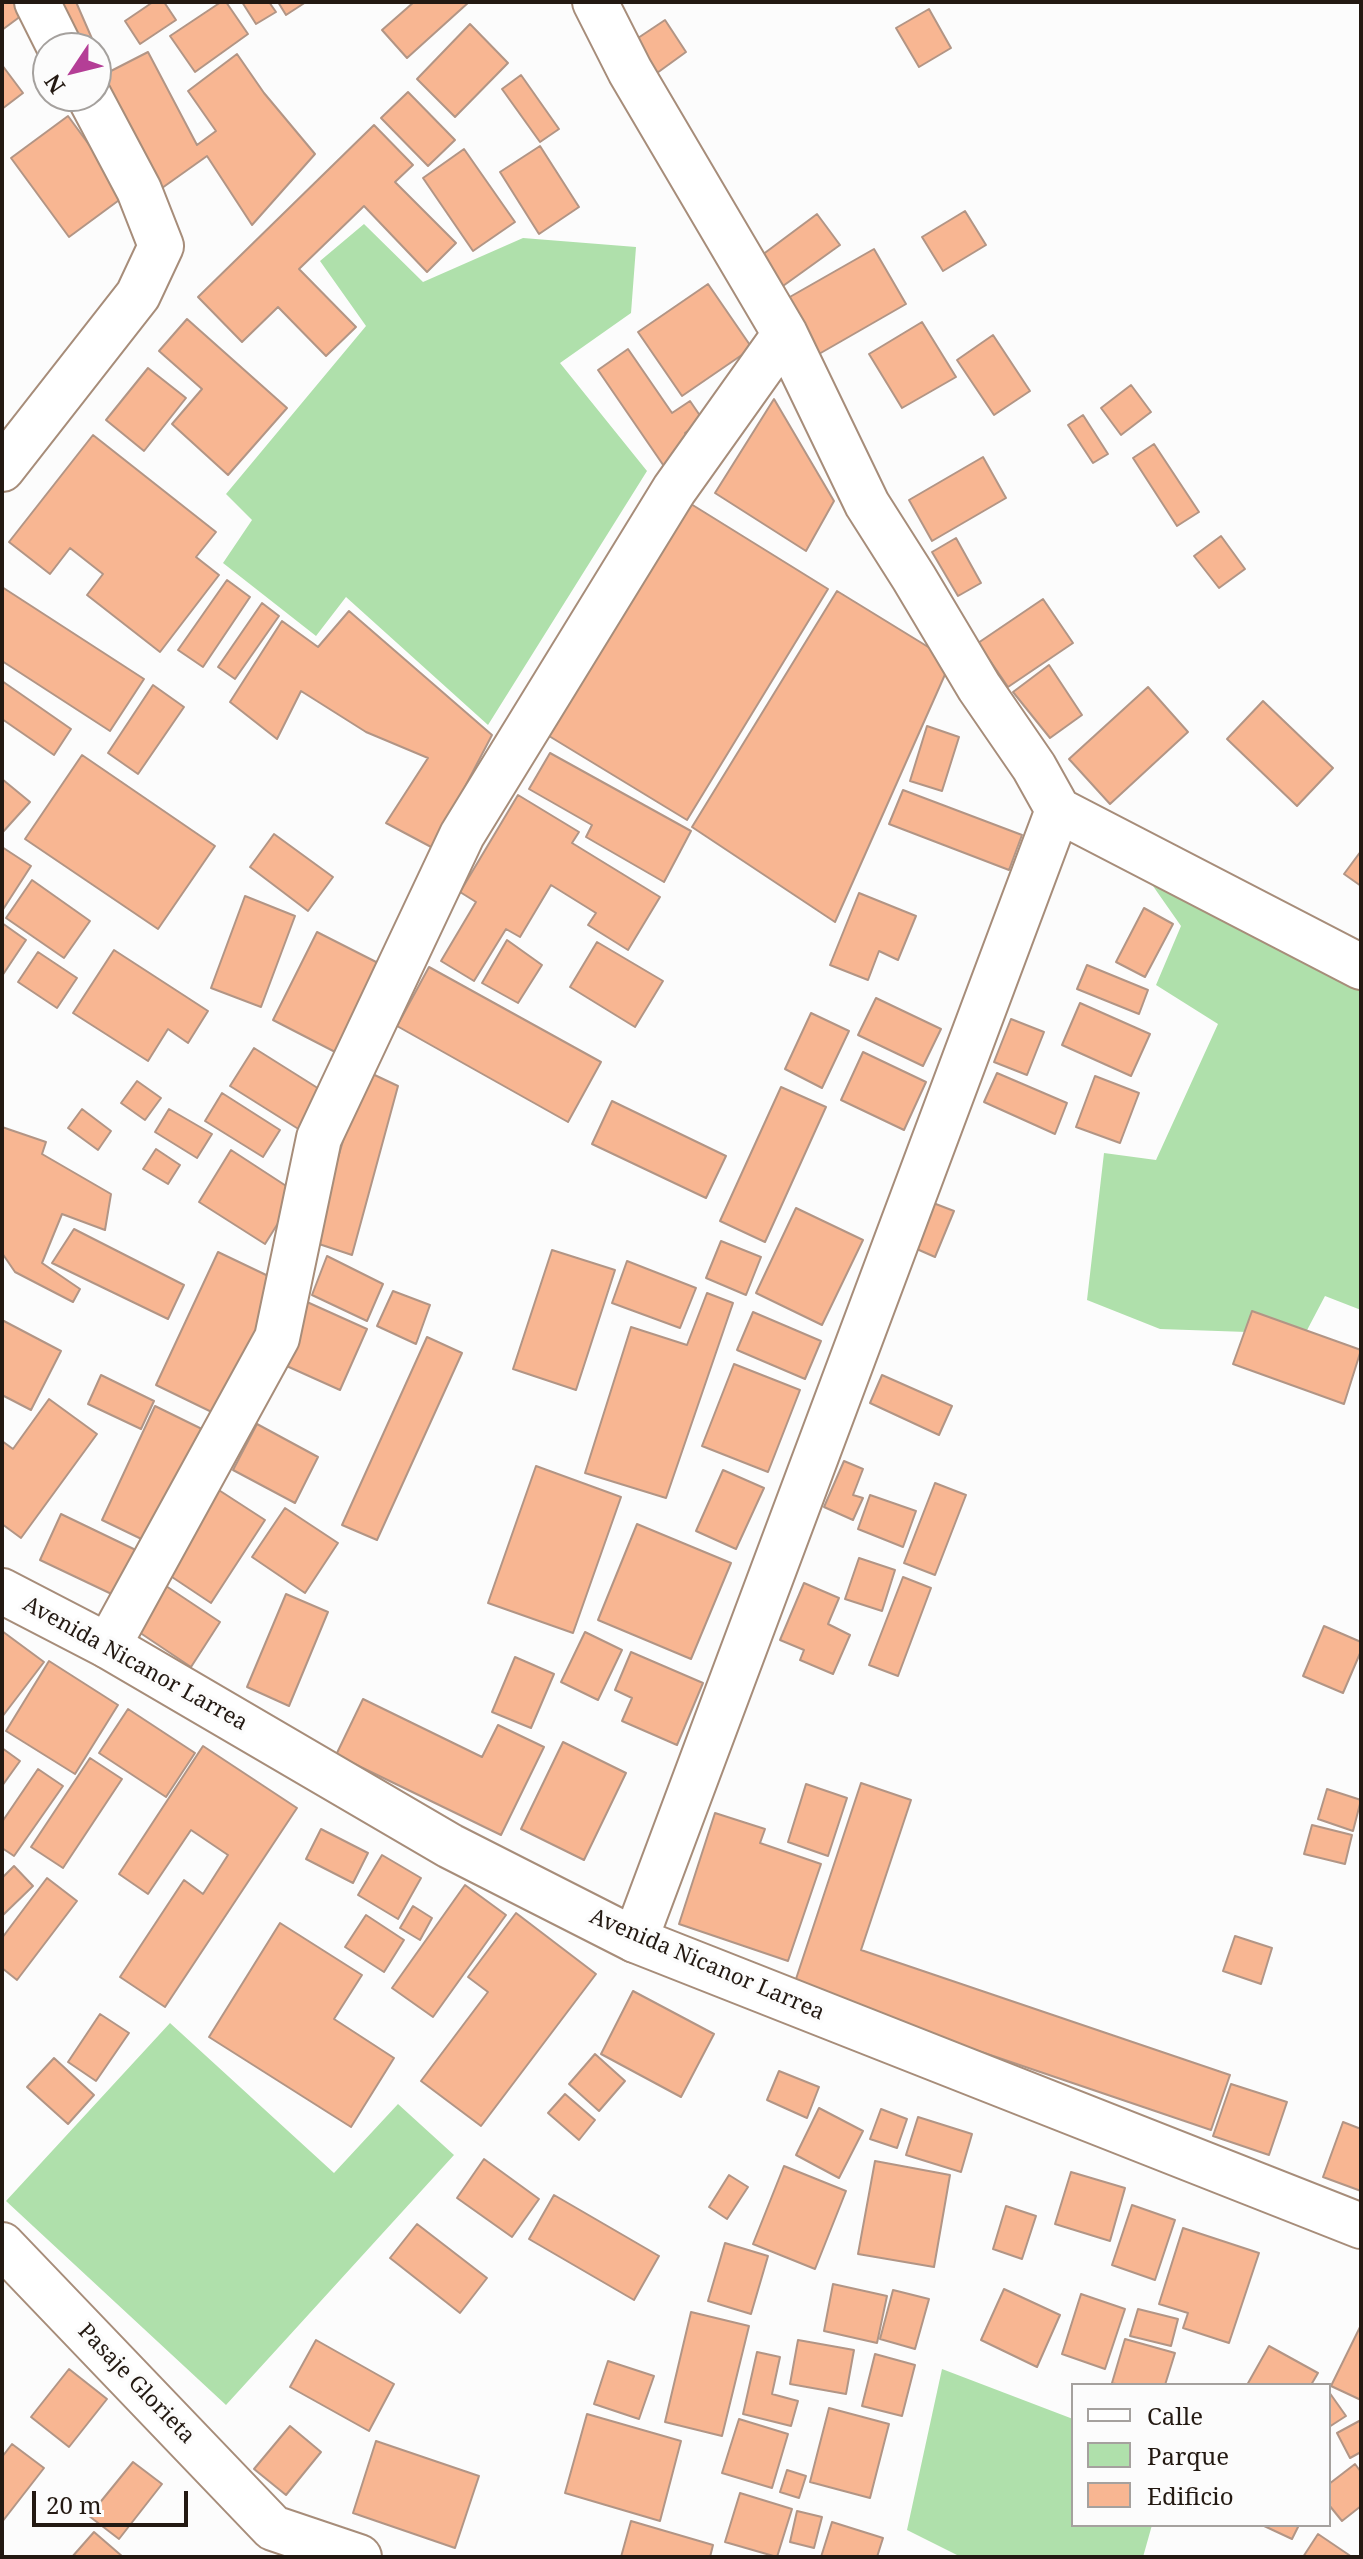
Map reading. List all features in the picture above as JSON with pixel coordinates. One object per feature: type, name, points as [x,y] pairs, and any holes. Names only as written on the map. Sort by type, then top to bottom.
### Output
[{"type":"street","points":[[37,2],[52,32]]},
{"type":"street","points":[[595,2],[630,71],[785,334],[867,504],[979,687],[1034,767],[1058,810],[1361,967]]},
{"type":"street","points":[[2,469],[138,295],[161,246],[139,190],[98,112]]},
{"type":"street","points":[[108,1646],[277,1338],[319,1138],[462,835],[674,490],[785,334]]},
{"type":"street","points":[[635,1940],[1058,810]]},
{"type":"street","name":"Avenida Nicanor Larrea","points":[[2,1591],[108,1646],[450,1846],[635,1940],[1361,2226]]},
{"type":"street","name":"Pasaje Glorieta","points":[[2,2245],[273,2528],[359,2557]]},
{"type":"green space","points":[[364,224],[423,282],[523,238],[636,247],[631,313],[560,363],[647,471],[488,725],[346,597],[316,636],[223,563],[252,520],[226,494],[366,326],[320,261]]},
{"type":"green space","points":[[1146,876],[1332,967],[1361,989],[1361,1310],[1325,1296],[1305,1334],[1160,1329],[1087,1300],[1104,1153],[1156,1160],[1218,1024],[1156,985],[1181,926]]},
{"type":"green space","points":[[170,2023],[334,2173],[398,2104],[454,2155],[226,2405],[6,2201]]},
{"type":"green space","points":[[942,2369],[1071,2418],[1071,2527],[1151,2527],[1143,2557],[961,2557],[907,2530]]},
{"type":"building","points":[[2,2],[22,2],[29,10],[2,30]]},
{"type":"building","points":[[57,2],[76,2],[89,32],[72,32]]},
{"type":"building","points":[[153,2],[164,2],[176,20],[140,44],[125,21]]},
{"type":"building","points":[[221,2],[226,2],[248,34],[195,72],[170,36]]},
{"type":"building","points":[[242,2],[269,2],[276,12],[256,24]]},
{"type":"building","points":[[278,2],[306,2],[286,15]]},
{"type":"building","points":[[414,2],[469,2],[407,58],[382,30]]},
{"type":"building","points":[[929,9],[951,48],[919,67],[896,28]]},
{"type":"building","points":[[665,20],[686,52],[657,73],[635,40]]},
{"type":"building","points":[[470,24],[508,63],[455,117],[417,79]]},
{"type":"building","points":[[148,52],[197,145],[216,131],[188,91],[237,54],[264,93],[315,154],[252,225],[207,156],[155,193],[112,111],[112,70]]},
{"type":"building","points":[[2,65],[23,93],[2,109]]},
{"type":"building","points":[[521,75],[559,129],[540,142],[502,89]]},
{"type":"building","points":[[408,92],[455,140],[428,166],[381,118]]},
{"type":"building","points":[[68,116],[126,195],[69,237],[11,158]]},
{"type":"building","points":[[374,125],[413,165],[395,182],[456,243],[427,272],[364,206],[299,269],[356,327],[326,356],[278,307],[242,342],[198,297]]},
{"type":"building","points":[[540,146],[579,207],[539,234],[500,172]]},
{"type":"building","points":[[464,149],[515,222],[473,251],[423,178]]},
{"type":"building","points":[[965,211],[986,245],[943,271],[922,237]]},
{"type":"building","points":[[817,214],[840,245],[776,291],[754,261]]},
{"type":"building","points":[[874,249],[906,304],[812,358],[781,302]]},
{"type":"building","points":[[708,284],[752,348],[682,396],[638,332]]},
{"type":"building","points":[[187,319],[287,408],[228,475],[172,424],[202,389],[159,351]]},
{"type":"building","points":[[922,322],[956,377],[902,408],[869,354]]},
{"type":"building","points":[[993,335],[1030,391],[994,415],[957,360]]},
{"type":"building","points":[[628,349],[672,413],[690,401],[703,420],[685,433],[697,451],[668,472],[598,370]]},
{"type":"building","points":[[148,368],[186,398],[144,451],[106,420]]},
{"type":"building","points":[[1131,385],[1151,412],[1121,435],[1101,408]]},
{"type":"building","points":[[774,399],[834,501],[806,551],[715,493]]},
{"type":"building","points":[[1083,415],[1108,454],[1093,463],[1068,425]]},
{"type":"building","points":[[93,435],[216,532],[196,557],[219,575],[160,652],[87,595],[103,574],[70,548],[50,574],[9,542]]},
{"type":"building","points":[[1154,444],[1199,512],[1177,526],[1133,458]]},
{"type":"building","points":[[983,457],[1006,498],[932,541],[909,500]]},
{"type":"building","points":[[691,504],[828,589],[687,820],[549,736]]},
{"type":"building","points":[[1221,536],[1245,569],[1219,588],[1194,556]]},
{"type":"building","points":[[956,538],[981,583],[958,596],[932,552]]},
{"type":"building","points":[[227,580],[250,597],[203,667],[178,650]]},
{"type":"building","points":[[2,587],[144,679],[110,731],[2,661]]},
{"type":"building","points":[[837,591],[951,661],[835,922],[692,827]]},
{"type":"building","points":[[1043,599],[1073,643],[1008,687],[978,643]]},
{"type":"building","points":[[262,603],[279,616],[235,679],[218,667]]},
{"type":"building","points":[[349,611],[492,735],[433,848],[386,823],[428,758],[366,732],[301,691],[277,739],[230,702],[282,621],[318,647]]},
{"type":"building","points":[[1049,665],[1082,715],[1050,738],[1013,692]]},
{"type":"building","points":[[2,681],[71,729],[54,755],[2,719]]},
{"type":"building","points":[[153,685],[184,707],[138,774],[108,753]]},
{"type":"building","points":[[1148,687],[1188,732],[1110,804],[1069,759]]},
{"type":"building","points":[[1263,701],[1333,768],[1297,806],[1227,739]]},
{"type":"building","points":[[927,726],[959,737],[942,791],[910,781]]},
{"type":"building","points":[[550,753],[691,831],[664,882],[586,837],[592,825],[529,789]]},
{"type":"building","points":[[82,755],[215,846],[158,929],[25,839]]},
{"type":"building","points":[[2,779],[30,802],[2,833]]},
{"type":"building","points":[[903,790],[1022,835],[1009,870],[889,824]]},
{"type":"building","points":[[518,795],[579,832],[572,843],[660,897],[628,950],[588,925],[596,913],[551,885],[520,937],[506,929],[474,981],[441,961],[476,902],[460,892]]},
{"type":"building","points":[[274,834],[333,877],[308,911],[250,867]]},
{"type":"building","points":[[2,847],[31,866],[2,911]]},
{"type":"building","points":[[1361,851],[1361,886],[1344,874]]},
{"type":"building","points":[[32,880],[90,921],[64,958],[6,918]]},
{"type":"building","points":[[859,893],[916,916],[898,960],[879,951],[868,980],[830,965]]},
{"type":"building","points":[[245,896],[295,916],[261,1007],[211,988]]},
{"type":"building","points":[[1144,908],[1173,924],[1145,977],[1116,962]]},
{"type":"building","points":[[2,923],[26,940],[2,976]]},
{"type":"building","points":[[317,932],[386,967],[341,1055],[273,1020]]},
{"type":"building","points":[[507,940],[542,965],[518,1003],[482,983]]},
{"type":"building","points":[[597,942],[663,981],[635,1027],[570,987]]},
{"type":"building","points":[[114,950],[208,1011],[188,1043],[168,1029],[148,1061],[73,1013]]},
{"type":"building","points":[[38,952],[77,978],[57,1008],[18,982]]},
{"type":"building","points":[[1087,965],[1148,990],[1139,1014],[1077,989]]},
{"type":"building","points":[[429,967],[601,1062],[568,1122],[397,1026]]},
{"type":"building","points":[[876,998],[941,1029],[923,1066],[858,1035]]},
{"type":"building","points":[[1080,1003],[1150,1034],[1131,1076],[1062,1045]]},
{"type":"building","points":[[811,1013],[849,1031],[822,1088],[785,1069]]},
{"type":"building","points":[[1011,1019],[1044,1032],[1027,1075],[994,1062]]},
{"type":"building","points":[[254,1048],[324,1092],[300,1130],[230,1086]]},
{"type":"building","points":[[863,1052],[926,1082],[904,1130],[841,1100]]},
{"type":"building","points":[[364,1070],[398,1086],[352,1255],[313,1242]]},
{"type":"building","points":[[997,1073],[1067,1103],[1055,1134],[984,1102]]},
{"type":"building","points":[[1095,1076],[1139,1093],[1120,1143],[1076,1127]]},
{"type":"building","points":[[137,1081],[161,1098],[145,1120],[121,1103]]},
{"type":"building","points":[[781,1087],[826,1107],[765,1242],[720,1221]]},
{"type":"building","points":[[222,1093],[280,1130],[263,1157],[205,1121]]},
{"type":"building","points":[[612,1101],[726,1156],[706,1198],[592,1144]]},
{"type":"building","points":[[82,1109],[111,1131],[98,1150],[68,1128]]},
{"type":"building","points":[[169,1109],[212,1134],[197,1158],[155,1132]]},
{"type":"building","points":[[2,1127],[46,1142],[42,1154],[111,1194],[105,1230],[62,1214],[42,1263],[80,1289],[73,1302],[15,1272],[2,1253]]},
{"type":"building","points":[[156,1149],[180,1165],[168,1184],[143,1169]]},
{"type":"building","points":[[231,1150],[297,1193],[265,1244],[199,1202]]},
{"type":"building","points":[[928,1201],[954,1211],[935,1257],[910,1246]]},
{"type":"building","points":[[796,1208],[863,1240],[822,1325],[756,1293]]},
{"type":"building","points":[[74,1229],[184,1285],[168,1319],[52,1263]]},
{"type":"building","points":[[721,1241],[761,1257],[746,1295],[706,1278]]},
{"type":"building","points":[[552,1250],[615,1270],[576,1390],[513,1369]]},
{"type":"building","points":[[218,1252],[285,1284],[222,1417],[156,1385]]},
{"type":"building","points":[[327,1256],[383,1284],[367,1321],[312,1295]]},
{"type":"building","points":[[627,1261],[696,1288],[680,1328],[612,1303]]},
{"type":"building","points":[[393,1291],[430,1305],[416,1344],[377,1326]]},
{"type":"building","points":[[707,1293],[733,1303],[666,1498],[585,1473],[631,1327],[687,1345]]},
{"type":"building","points":[[307,1302],[367,1329],[340,1390],[280,1363]]},
{"type":"building","points":[[1252,1311],[1361,1350],[1344,1404],[1233,1364]]},
{"type":"building","points":[[753,1312],[821,1341],[805,1379],[737,1350]]},
{"type":"building","points":[[2,1320],[61,1351],[31,1410],[2,1395]]},
{"type":"building","points":[[427,1337],[462,1353],[377,1540],[342,1525]]},
{"type":"building","points":[[734,1364],[800,1390],[768,1472],[702,1446]]},
{"type":"building","points":[[101,1375],[154,1401],[141,1429],[88,1404]]},
{"type":"building","points":[[882,1375],[952,1406],[939,1435],[870,1403]]},
{"type":"building","points":[[49,1399],[97,1434],[21,1538],[2,1524],[2,1441],[13,1449]]},
{"type":"building","points":[[155,1406],[210,1433],[156,1546],[102,1520]]},
{"type":"building","points":[[257,1424],[318,1457],[295,1503],[233,1470]]},
{"type":"building","points":[[844,1461],[863,1469],[853,1495],[863,1498],[853,1520],[824,1507]]},
{"type":"building","points":[[536,1466],[621,1497],[573,1633],[488,1603]]},
{"type":"building","points":[[723,1470],[764,1488],[736,1549],[696,1531]]},
{"type":"building","points":[[935,1483],[966,1495],[935,1575],[904,1563]]},
{"type":"building","points":[[211,1485],[265,1520],[211,1603],[157,1567]]},
{"type":"building","points":[[870,1495],[916,1511],[903,1547],[858,1529]]},
{"type":"building","points":[[285,1508],[338,1543],[305,1593],[252,1557]]},
{"type":"building","points":[[61,1514],[142,1553],[120,1598],[40,1560]]},
{"type":"building","points":[[637,1524],[731,1563],[691,1659],[598,1620]]},
{"type":"building","points":[[859,1558],[895,1570],[882,1611],[845,1599]]},
{"type":"building","points":[[903,1577],[931,1588],[898,1676],[869,1665]]},
{"type":"building","points":[[157,1580],[220,1622],[191,1667],[127,1624]]},
{"type":"building","points":[[804,1583],[839,1598],[828,1624],[850,1635],[833,1674],[800,1660],[804,1650],[780,1640]]},
{"type":"building","points":[[286,1594],[328,1612],[289,1706],[247,1687]]},
{"type":"building","points":[[1324,1626],[1361,1642],[1361,1651],[1343,1693],[1303,1676]]},
{"type":"building","points":[[2,1631],[44,1662],[2,1717]]},
{"type":"building","points":[[585,1632],[622,1650],[598,1700],[561,1682]]},
{"type":"building","points":[[631,1652],[703,1683],[677,1745],[622,1721],[632,1698],[615,1690]]},
{"type":"building","points":[[515,1657],[554,1674],[531,1728],[492,1712]]},
{"type":"building","points":[[49,1661],[118,1705],[75,1774],[6,1731]]},
{"type":"building","points":[[363,1699],[482,1757],[498,1725],[544,1747],[501,1835],[336,1755]]},
{"type":"building","points":[[128,1709],[195,1753],[166,1797],[99,1753]]},
{"type":"building","points":[[563,1742],[626,1773],[584,1860],[521,1829]]},
{"type":"building","points":[[203,1746],[297,1808],[165,2007],[120,1977],[184,1880],[203,1894],[228,1855],[191,1830],[148,1894],[119,1874]]},
{"type":"building","points":[[2,1748],[20,1761],[2,1786]]},
{"type":"building","points":[[90,1758],[122,1779],[63,1868],[31,1847]]},
{"type":"building","points":[[38,1769],[63,1786],[14,1856],[2,1848],[2,1822]]},
{"type":"building","points":[[861,1783],[911,1800],[861,1950],[1230,2075],[1211,2130],[793,1988]]},
{"type":"building","points":[[806,1784],[847,1798],[828,1856],[788,1842]]},
{"type":"building","points":[[1327,1789],[1361,1800],[1353,1831],[1318,1819]]},
{"type":"building","points":[[715,1813],[765,1829],[760,1843],[821,1864],[788,1961],[679,1924]]},
{"type":"building","points":[[1312,1825],[1352,1835],[1345,1864],[1304,1854]]},
{"type":"building","points":[[321,1829],[368,1853],[353,1883],[306,1859]]},
{"type":"building","points":[[382,1855],[421,1878],[398,1919],[358,1895]]},
{"type":"building","points":[[14,1866],[33,1886],[2,1916],[2,1878]]},
{"type":"building","points":[[47,1878],[77,1901],[17,1980],[2,1968],[2,1938]]},
{"type":"building","points":[[465,1885],[506,1915],[433,2017],[392,1988]]},
{"type":"building","points":[[413,1906],[432,1918],[420,1940],[400,1928]]},
{"type":"building","points":[[516,1913],[596,1974],[481,2126],[421,2081],[488,1992],[468,1977]]},
{"type":"building","points":[[366,1915],[404,1940],[384,1972],[345,1947]]},
{"type":"building","points":[[280,1923],[362,1975],[334,2019],[394,2058],[351,2127],[209,2037]]},
{"type":"building","points":[[1235,1936],[1272,1948],[1261,1984],[1223,1971]]},
{"type":"building","points":[[633,1991],[714,2034],[681,2097],[601,2054]]},
{"type":"building","points":[[100,2014],[129,2033],[96,2081],[68,2062]]},
{"type":"building","points":[[595,2054],[625,2081],[599,2111],[569,2084]]},
{"type":"building","points":[[54,2058],[94,2095],[68,2124],[27,2087]]},
{"type":"building","points":[[779,2071],[819,2087],[807,2118],[767,2100]]},
{"type":"building","points":[[1231,2084],[1287,2102],[1269,2155],[1213,2136]]},
{"type":"building","points":[[565,2094],[595,2120],[579,2140],[548,2113]]},
{"type":"building","points":[[819,2108],[863,2131],[839,2178],[796,2155]]},
{"type":"building","points":[[881,2109],[907,2119],[897,2148],[870,2139]]},
{"type":"building","points":[[918,2117],[972,2134],[961,2172],[906,2155]]},
{"type":"building","points":[[1343,2122],[1361,2129],[1361,2191],[1323,2177]]},
{"type":"building","points":[[484,2159],[539,2199],[512,2237],[457,2198]]},
{"type":"building","points":[[875,2161],[950,2175],[934,2267],[858,2254]]},
{"type":"building","points":[[784,2166],[846,2191],[815,2269],[753,2244]]},
{"type":"building","points":[[1071,2172],[1125,2188],[1110,2241],[1055,2224]]},
{"type":"building","points":[[729,2175],[748,2187],[727,2219],[709,2207]]},
{"type":"building","points":[[554,2195],[659,2256],[634,2300],[529,2239]]},
{"type":"building","points":[[1132,2205],[1175,2220],[1155,2280],[1112,2265]]},
{"type":"building","points":[[1006,2206],[1036,2216],[1022,2259],[993,2249]]},
{"type":"building","points":[[417,2224],[487,2278],[460,2313],[390,2258]]},
{"type":"building","points":[[1183,2228],[1259,2253],[1229,2343],[1183,2328],[1188,2313],[1159,2304]]},
{"type":"building","points":[[725,2243],[768,2256],[751,2314],[708,2301]]},
{"type":"building","points":[[833,2284],[887,2296],[877,2343],[824,2331]]},
{"type":"building","points":[[1004,2289],[1060,2315],[1037,2367],[981,2340]]},
{"type":"building","points":[[893,2290],[929,2299],[915,2349],[880,2339]]},
{"type":"building","points":[[1081,2294],[1125,2309],[1105,2369],[1062,2354]]},
{"type":"building","points":[[1138,2309],[1178,2319],[1171,2346],[1130,2336]]},
{"type":"building","points":[[691,2312],[749,2326],[722,2436],[665,2422]]},
{"type":"building","points":[[1361,2325],[1361,2400],[1331,2386]]},
{"type":"building","points":[[1125,2339],[1175,2353],[1166,2383],[1112,2383]]},
{"type":"building","points":[[316,2340],[394,2384],[369,2431],[290,2387]]},
{"type":"building","points":[[798,2340],[854,2350],[846,2394],[790,2384]]},
{"type":"building","points":[[1269,2346],[1318,2373],[1312,2383],[1248,2383]]},
{"type":"building","points":[[757,2352],[780,2357],[772,2394],[798,2401],[791,2426],[743,2414]]},
{"type":"building","points":[[875,2354],[915,2365],[902,2416],[862,2406]]},
{"type":"building","points":[[608,2361],[654,2376],[639,2419],[594,2404]]},
{"type":"building","points":[[69,2369],[107,2399],[69,2447],[31,2417]]},
{"type":"building","points":[[1331,2395],[1346,2416],[1331,2426]]},
{"type":"building","points":[[829,2408],[889,2424],[870,2498],[810,2482]]},
{"type":"building","points":[[587,2414],[681,2441],[660,2521],[565,2493]]},
{"type":"building","points":[[739,2419],[788,2434],[772,2488],[722,2473]]},
{"type":"building","points":[[1361,2420],[1361,2452],[1350,2458],[1337,2433]]},
{"type":"building","points":[[290,2426],[321,2452],[286,2495],[254,2469]]},
{"type":"building","points":[[376,2441],[479,2476],[455,2548],[353,2513]]},
{"type":"building","points":[[12,2444],[44,2468],[2,2522],[2,2457]]},
{"type":"building","points":[[133,2462],[162,2484],[119,2539],[89,2516]]},
{"type":"building","points":[[1355,2464],[1361,2472],[1361,2506],[1342,2521],[1331,2507],[1331,2482]]},
{"type":"building","points":[[787,2470],[806,2476],[799,2498],[780,2492]]},
{"type":"building","points":[[740,2493],[792,2509],[777,2557],[725,2542]]},
{"type":"building","points":[[797,2511],[822,2517],[814,2548],[790,2542]]},
{"type":"building","points":[[631,2521],[713,2545],[710,2557],[621,2557]]},
{"type":"building","points":[[832,2522],[883,2538],[877,2557],[821,2557]]},
{"type":"building","points":[[1266,2527],[1298,2527],[1292,2539]]},
{"type":"building","points":[[94,2532],[123,2557],[72,2557]]},
{"type":"building","points":[[1318,2534],[1352,2557],[1303,2557]]}]
